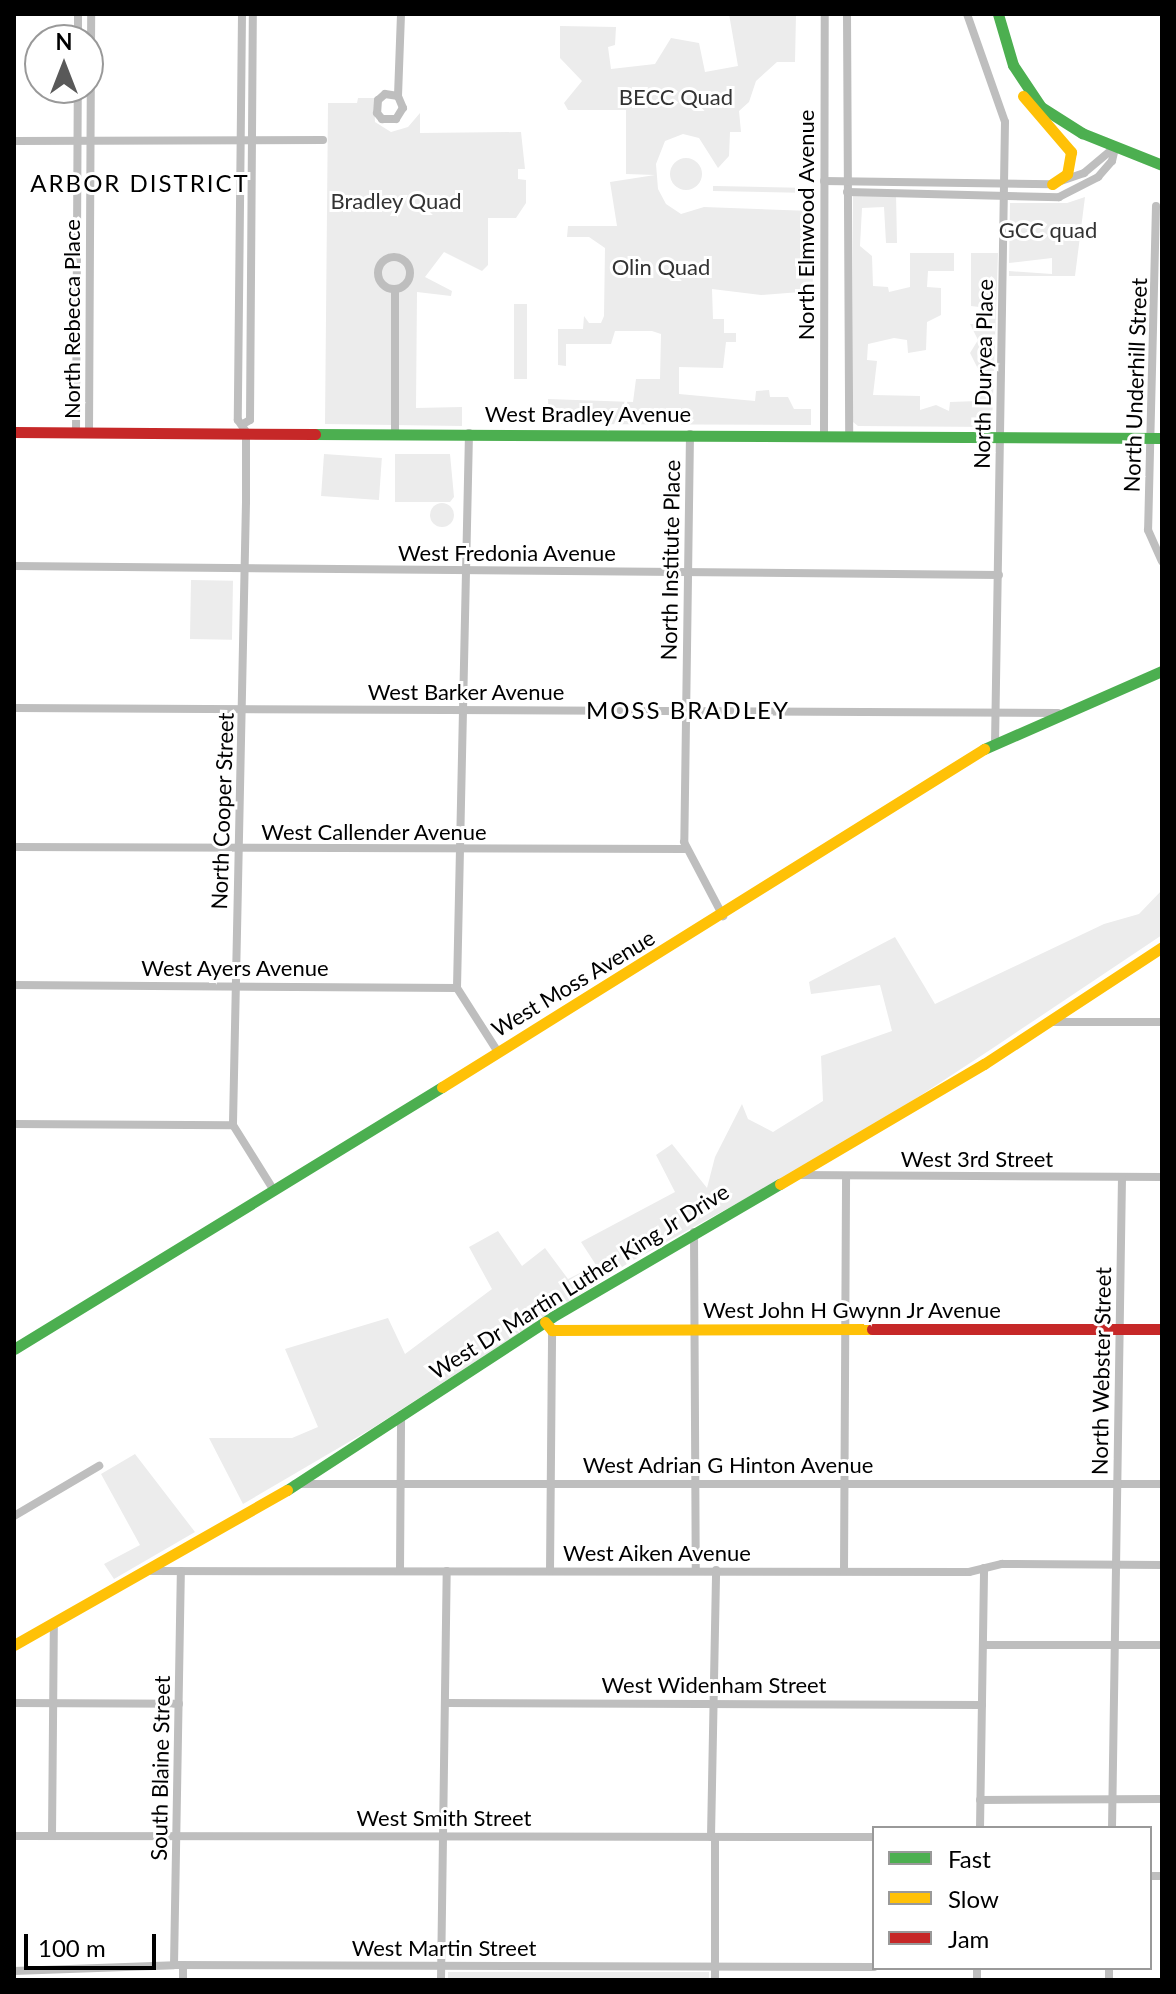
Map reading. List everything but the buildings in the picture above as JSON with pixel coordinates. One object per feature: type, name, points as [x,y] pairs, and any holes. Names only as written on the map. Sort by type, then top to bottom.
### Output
[{"type":"street","name":"North Rebecca Place","points":[[82,432],[91,140],[91,14]]},
{"type":"street","name":"North Cooper Street","points":[[242,14],[238,420],[245,428]]},
{"type":"street","name":"North Cooper Street","points":[[233,1125],[243,709],[245,428],[250,420],[253,14]]},
{"type":"street","points":[[398,96],[401,14]]},
{"type":"street","name":"North Elmwood Avenue","points":[[824,436],[825,14]]},
{"type":"street","name":"North Elmwood Avenue","points":[[847,14],[849,435]]},
{"type":"street","name":"North Duryea Place","points":[[967,14],[1005,112],[995,742]]},
{"type":"street","points":[[998,14],[1021,80],[1032,98],[1061,123],[1162,165]]},
{"type":"street","points":[[1021,80],[1022,95],[1071,152],[1067,174],[1052,184]]},
{"type":"street","name":"North Rebecca Place","points":[[78,104],[82,432]]},
{"type":"street","points":[[14,141],[323,140]]},
{"type":"street","points":[[824,181],[1052,184],[1084,173],[1115,147]]},
{"type":"street","points":[[847,192],[1044,198],[1074,192],[1104,171],[1115,147]]},
{"type":"street","name":"North Underhill Street","points":[[1156,206],[1159,314],[1157,438],[1148,530],[1162,561]]},
{"type":"street","points":[[392,257],[403,261],[410,275],[406,284],[395,289],[381,283],[377,274],[380,264],[392,257]]},
{"type":"street","points":[[395,289],[395,433]]},
{"type":"street","name":"West Bradley Avenue","points":[[14,432],[245,428],[395,433],[1157,438]]},
{"type":"street","points":[[469,433],[457,988],[498,1052]]},
{"type":"street","name":"North Institute Place","points":[[690,434],[686,849],[723,916]]},
{"type":"street","name":"West Fredonia Avenue","points":[[14,566],[999,575]]},
{"type":"street","name":"West Moss Avenue","points":[[14,1349],[723,916],[995,742],[1162,671]]},
{"type":"street","name":"West Barker Avenue","points":[[14,708],[1062,713]]},
{"type":"street","name":"West Callender Avenue","points":[[14,847],[461,851],[686,849]]},
{"type":"street","name":"West Dr Martin Luther King Jr Drive","points":[[14,1645],[151,1571],[295,1484],[694,1232],[1050,1022],[1162,947]]},
{"type":"street","name":"West Ayers Avenue","points":[[14,985],[457,988]]},
{"type":"street","points":[[1050,1022],[1162,1022]]},
{"type":"street","points":[[14,1124],[233,1125],[273,1189]]},
{"type":"street","name":"West 3rd Street","points":[[793,1175],[1162,1177]]},
{"type":"street","points":[[844,1571],[846,1177]]},
{"type":"street","name":"North Webster Street","points":[[1112,1826],[1122,1177]]},
{"type":"street","points":[[694,1232],[697,1331],[696,1570]]},
{"type":"street","points":[[548,1326],[550,1571]]},
{"type":"street","name":"West John H Gwynn Jr Avenue","points":[[548,1326],[697,1331],[1162,1329]]},
{"type":"street","points":[[400,1570],[401,1415]]},
{"type":"street","points":[[14,1516],[99,1466]]},
{"type":"street","name":"West Adrian G Hinton Avenue","points":[[295,1484],[1162,1484]]},
{"type":"street","name":"West Aiken Avenue","points":[[151,1571],[844,1571],[1162,1565]]},
{"type":"street","points":[[980,1826],[984,1568]]},
{"type":"street","points":[[715,1980],[716,1570]]},
{"type":"street","name":"South Blaine Street","points":[[181,1571],[177,1835],[179,1965],[183,1980]]},
{"type":"street","points":[[441,1980],[447,1571]]},
{"type":"street","points":[[52,1836],[54,1626]]},
{"type":"street","points":[[984,1645],[1162,1645]]},
{"type":"street","points":[[14,1703],[179,1704]]},
{"type":"street","name":"West Widenham Street","points":[[446,1703],[982,1705]]},
{"type":"street","points":[[980,1800],[1162,1799]]},
{"type":"street","name":"West Smith Street","points":[[14,1836],[872,1837]]},
{"type":"street","name":"West Martin Street","points":[[14,1971],[179,1965],[872,1967]]},
{"type":"green space","points":[[729,14],[796,14],[795,62],[777,62],[756,81],[749,102],[739,111],[741,132],[730,132],[729,156],[718,168],[699,138],[683,134],[665,141],[656,164],[658,189],[666,204],[681,214],[704,207],[812,211],[813,291],[761,295],[712,289],[713,319],[724,319],[724,333],[736,333],[736,342],[726,342],[723,368],[679,367],[679,394],[755,401],[756,391],[769,390],[770,397],[788,397],[794,409],[811,409],[811,425],[549,424],[548,399],[633,402],[636,379],[660,379],[661,334],[652,331],[615,331],[611,344],[566,344],[566,366],[558,365],[558,329],[583,329],[584,316],[589,323],[601,323],[604,316],[605,248],[589,237],[567,237],[568,226],[617,226],[610,182],[655,175],[626,174],[626,110],[568,110],[564,103],[582,81],[560,58],[560,26],[616,27],[615,45],[608,47],[611,69],[655,64],[671,38],[699,43],[705,72],[738,66]]},
{"type":"green space","name":"Bradley Quad","points":[[358,98],[374,98],[375,122],[391,132],[408,127],[420,113],[420,133],[521,132],[525,169],[518,169],[518,179],[526,180],[526,203],[516,218],[488,218],[488,265],[482,271],[444,252],[425,277],[452,291],[451,296],[417,292],[416,408],[462,407],[462,426],[325,424],[328,103],[357,103]]},
{"type":"green space","points":[[686,158],[697,163],[702,174],[697,185],[686,190],[675,185],[670,174],[675,163]]},
{"type":"green space","points":[[713,186],[811,188],[811,193],[713,191]]},
{"type":"green space","points":[[853,193],[896,193],[897,243],[886,243],[884,207],[862,208],[860,246],[872,256],[873,286],[888,287],[889,292],[910,287],[910,253],[954,253],[954,271],[928,271],[927,287],[941,288],[941,315],[927,322],[926,350],[908,353],[907,340],[894,338],[868,344],[867,360],[877,361],[873,395],[920,396],[920,410],[936,405],[949,411],[950,402],[978,401],[979,371],[970,353],[978,340],[970,324],[979,324],[979,307],[971,306],[971,253],[998,253],[992,427],[858,426],[853,422]]},
{"type":"green space","name":"GCC quad","points":[[1085,197],[1075,276],[1009,276],[1009,271],[1052,274],[1052,258],[1009,263],[1010,203],[1067,203]]},
{"type":"green space","points":[[514,304],[527,304],[527,379],[514,379]]},
{"type":"green space","points":[[324,454],[382,458],[379,500],[321,496]]},
{"type":"green space","points":[[395,454],[450,454],[454,497],[450,502],[395,502]]},
{"type":"green space","points":[[442,503],[453,510],[454,515],[447,526],[442,527],[431,520],[430,515],[437,504]]},
{"type":"green space","points":[[191,580],[233,581],[232,640],[190,639]]},
{"type":"green space","points":[[1162,890],[1162,935],[993,1048],[854,1139],[630,1262],[371,1429],[243,1504],[209,1438],[292,1438],[318,1427],[285,1349],[388,1318],[405,1354],[492,1289],[469,1247],[498,1231],[522,1266],[545,1248],[568,1279],[596,1265],[581,1242],[675,1192],[656,1155],[672,1144],[707,1188],[715,1157],[742,1104],[748,1119],[773,1132],[823,1101],[821,1056],[892,1031],[880,985],[811,994],[809,982],[895,937],[935,1004],[1104,924],[1139,914]]},
{"type":"green space","points":[[135,1454],[195,1532],[114,1579],[104,1564],[140,1545],[101,1474]]},
{"type":"green space","points":[[448,1972],[709,1972],[709,1980],[448,1980]]},
{"type":"traffic: fast","points":[[998,14],[1013,65],[1041,107],[1082,133],[1162,165]]},
{"type":"traffic: fast","points":[[315,434],[1162,438]]},
{"type":"traffic: fast","points":[[984,749],[1162,671]]},
{"type":"traffic: fast","points":[[14,1349],[442,1087]]},
{"type":"traffic: fast","points":[[287,1490],[552,1317],[780,1184]]},
{"type":"traffic: slow","points":[[1023,96],[1071,152],[1067,174],[1052,184]]},
{"type":"traffic: slow","points":[[442,1087],[984,749]]},
{"type":"traffic: slow","points":[[780,1184],[984,1064],[1162,947]]},
{"type":"traffic: slow","points":[[545,1322],[552,1330],[872,1329]]},
{"type":"traffic: slow","points":[[14,1645],[287,1490]]},
{"type":"traffic: jam","points":[[14,432],[315,434]]},
{"type":"traffic: jam","points":[[872,1329],[1162,1329]]},
{"type":"district","name":"ARBOR DISTRICT","points":[[140,183]]},
{"type":"district","name":"MOSS BRADLEY","points":[[688,710]]},
{"type":"park label","name":"BECC Quad","points":[[676,97]]},
{"type":"park label","name":"Olin Quad","points":[[661,267]]}]
